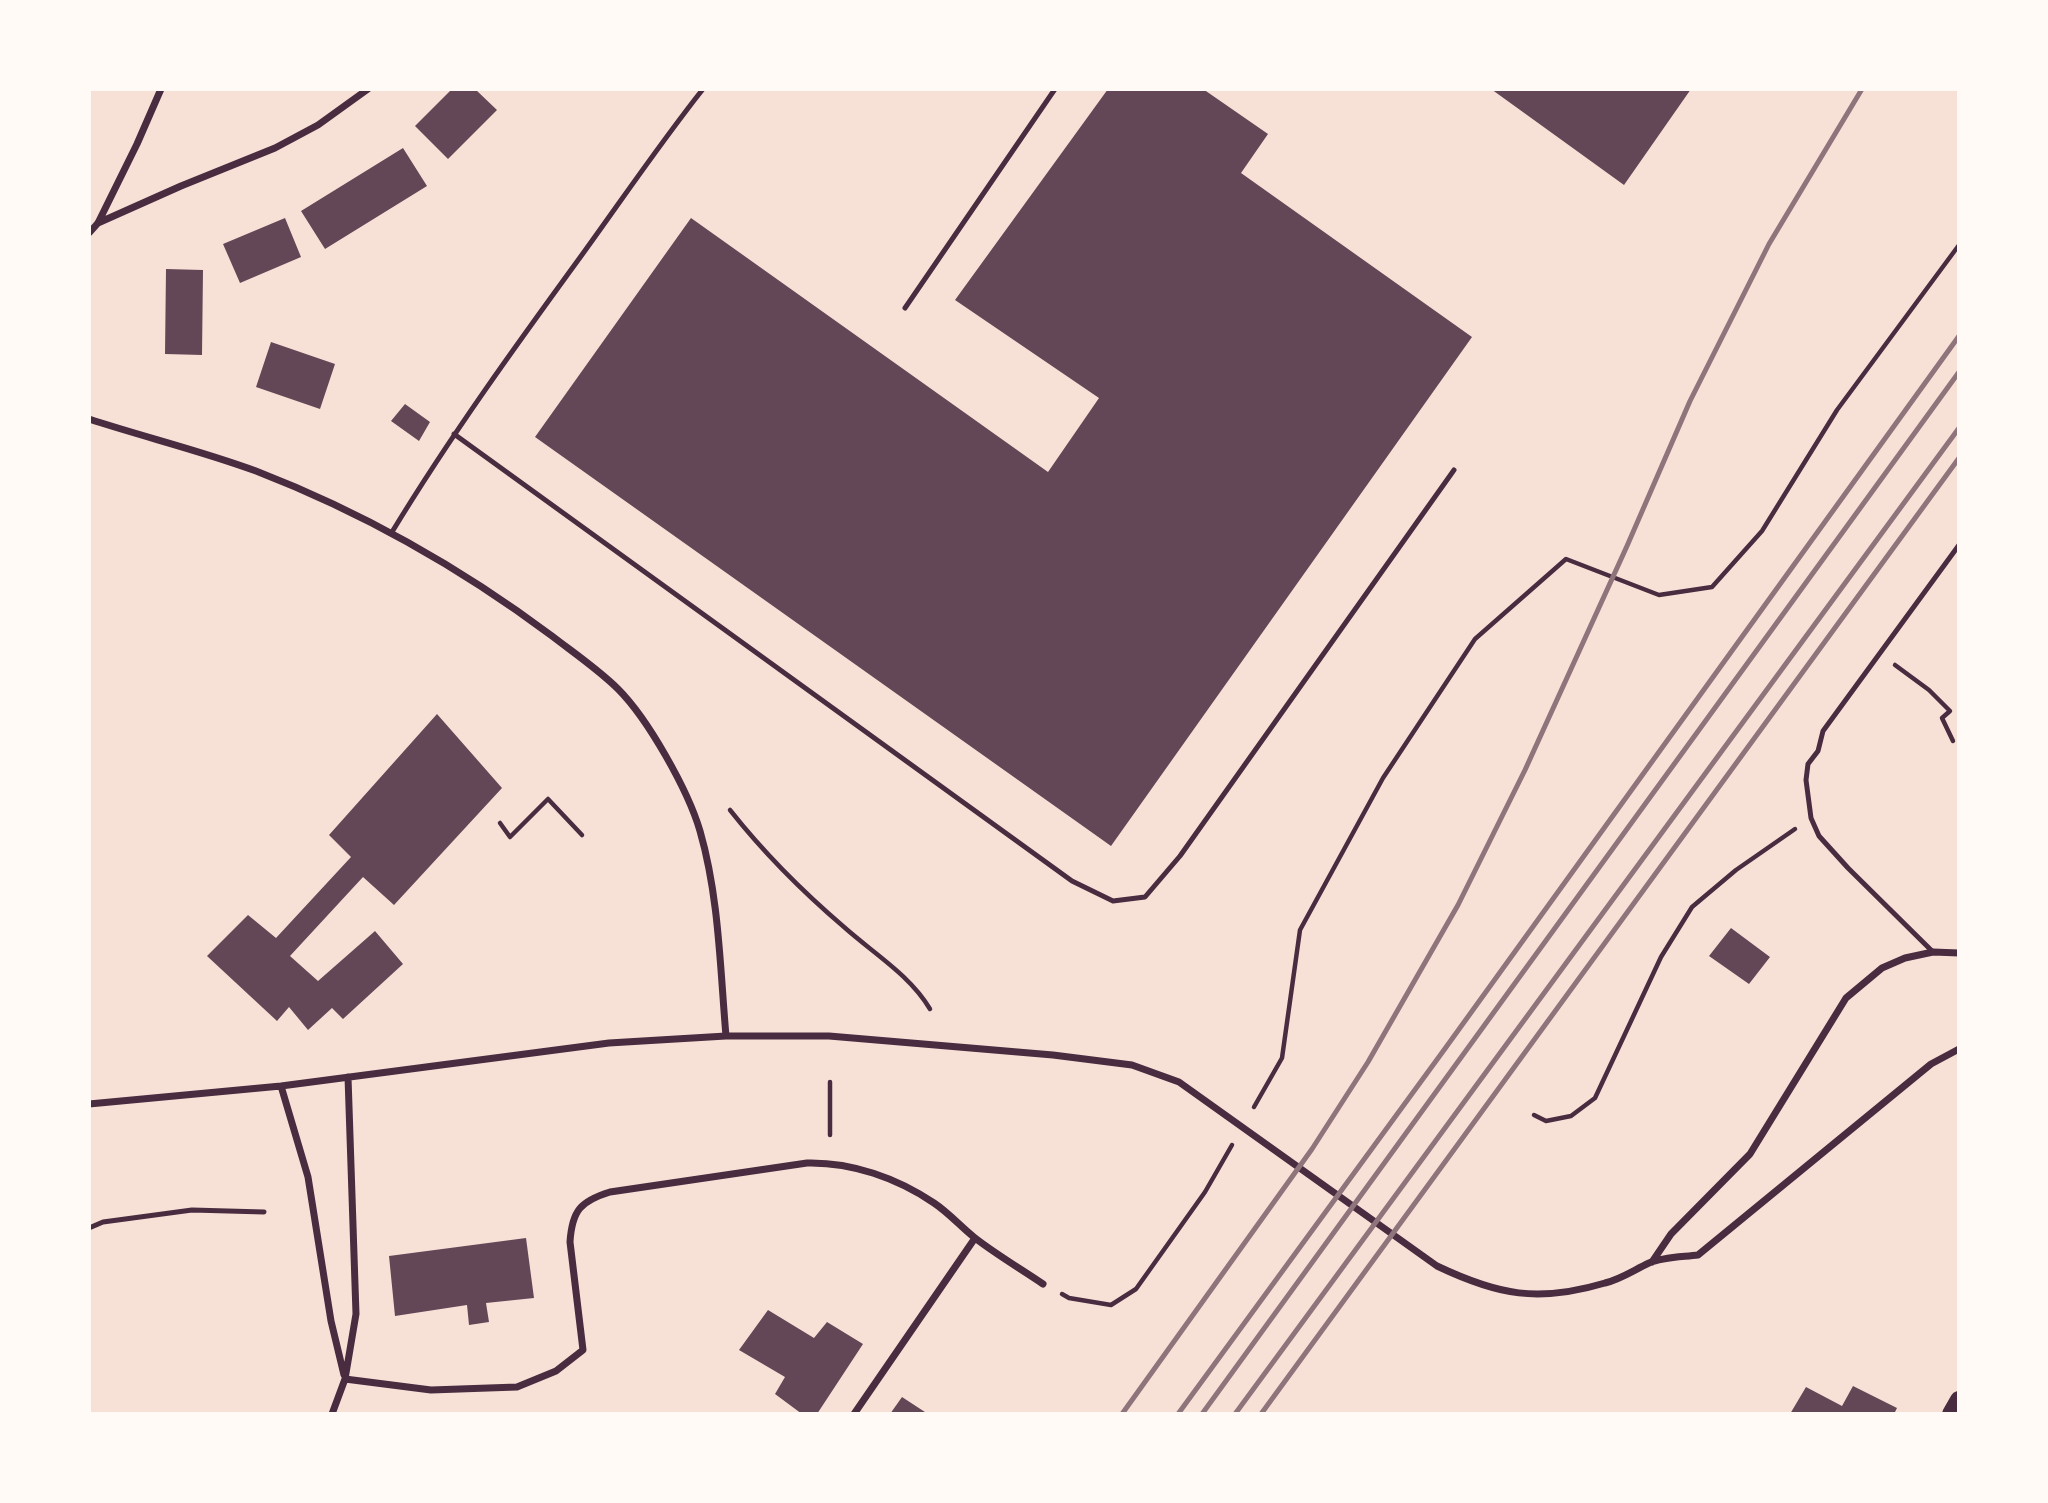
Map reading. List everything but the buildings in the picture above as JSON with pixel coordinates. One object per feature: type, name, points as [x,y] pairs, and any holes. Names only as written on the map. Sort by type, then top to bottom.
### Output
[{"type":"main road","points":[[1951,1414],[1959,1400]]},
{"type":"street","points":[[89,233],[98,223],[137,144],[160,89]]},
{"type":"street","points":[[98,223],[275,148],[318,124],[368,89]]},
{"type":"street","points":[[89,419],[254,470],[331,501],[392,532],[510,604],[619,690],[653,735],[681,783],[700,829],[715,897],[726,1035]]},
{"type":"street","points":[[1652,1262],[1671,1234],[1750,1154],[1846,998],[1882,968],[1905,958],[1933,952],[1959,953]]},
{"type":"street","points":[[89,1104],[281,1086],[609,1043],[726,1035],[829,1036],[1053,1055],[1132,1065],[1179,1082],[1437,1266],[1486,1287],[1509,1293],[1544,1295],[1605,1284],[1652,1262],[1698,1255],[1931,1064],[1959,1049]]},
{"type":"street","points":[[332,1414],[345,1379],[356,1314],[348,1077]]},
{"type":"street","points":[[281,1086],[308,1177],[331,1321],[345,1379]]},
{"type":"street","points":[[345,1379],[431,1390],[517,1387],[556,1371],[583,1350],[570,1242],[571,1226],[578,1209],[590,1198],[610,1192],[807,1163],[853,1167],[888,1178],[936,1203],[975,1238],[1043,1284]]},
{"type":"street","points":[[854,1414],[975,1238]]},
{"type":"lane","points":[[392,532],[454,434],[661,143],[703,89]]},
{"type":"lane","points":[[905,308],[1055,89]]},
{"type":"lane","points":[[454,434],[1072,881],[1113,901],[1145,897],[1180,856],[1454,470]]},
{"type":"lane","points":[[1933,952],[1819,836],[1811,818],[1806,780],[1808,764],[1818,751],[1823,731],[1959,545]]},
{"type":"lane","points":[[89,1228],[103,1222],[192,1210],[264,1212]]},
{"type":"path","points":[[1250,1114],[1282,1058],[1300,930],[1383,778],[1475,639],[1566,559],[1659,595],[1712,587],[1762,531],[1837,410],[1959,244]]},
{"type":"path","points":[[1880,654],[1929,690],[1950,711],[1942,718],[1953,741]]},
{"type":"path","points":[[500,823],[510,836],[548,799],[582,835]]},
{"type":"path","points":[[730,810],[785,872],[841,925],[909,981],[921,993],[930,1009]]},
{"type":"path","points":[[1534,1115],[1546,1121],[1571,1116],[1595,1098],[1661,957],[1692,907],[1736,870],[1811,818]]},
{"type":"path","points":[[830,1082],[830,1135]]},
{"type":"path","points":[[1043,1284],[1069,1298],[1111,1305],[1136,1289],[1205,1192],[1237,1136]]},
{"type":"railway","points":[[1122,1414],[1312,1149],[1368,1062],[1458,905],[1525,770],[1690,401],[1769,244],[1862,89]]},
{"type":"railway","points":[[1178,1414],[1959,336]]},
{"type":"railway","points":[[1202,1414],[1959,372]]},
{"type":"railway","points":[[1235,1414],[1959,428]]},
{"type":"railway","points":[[1261,1414],[1959,458]]}]
